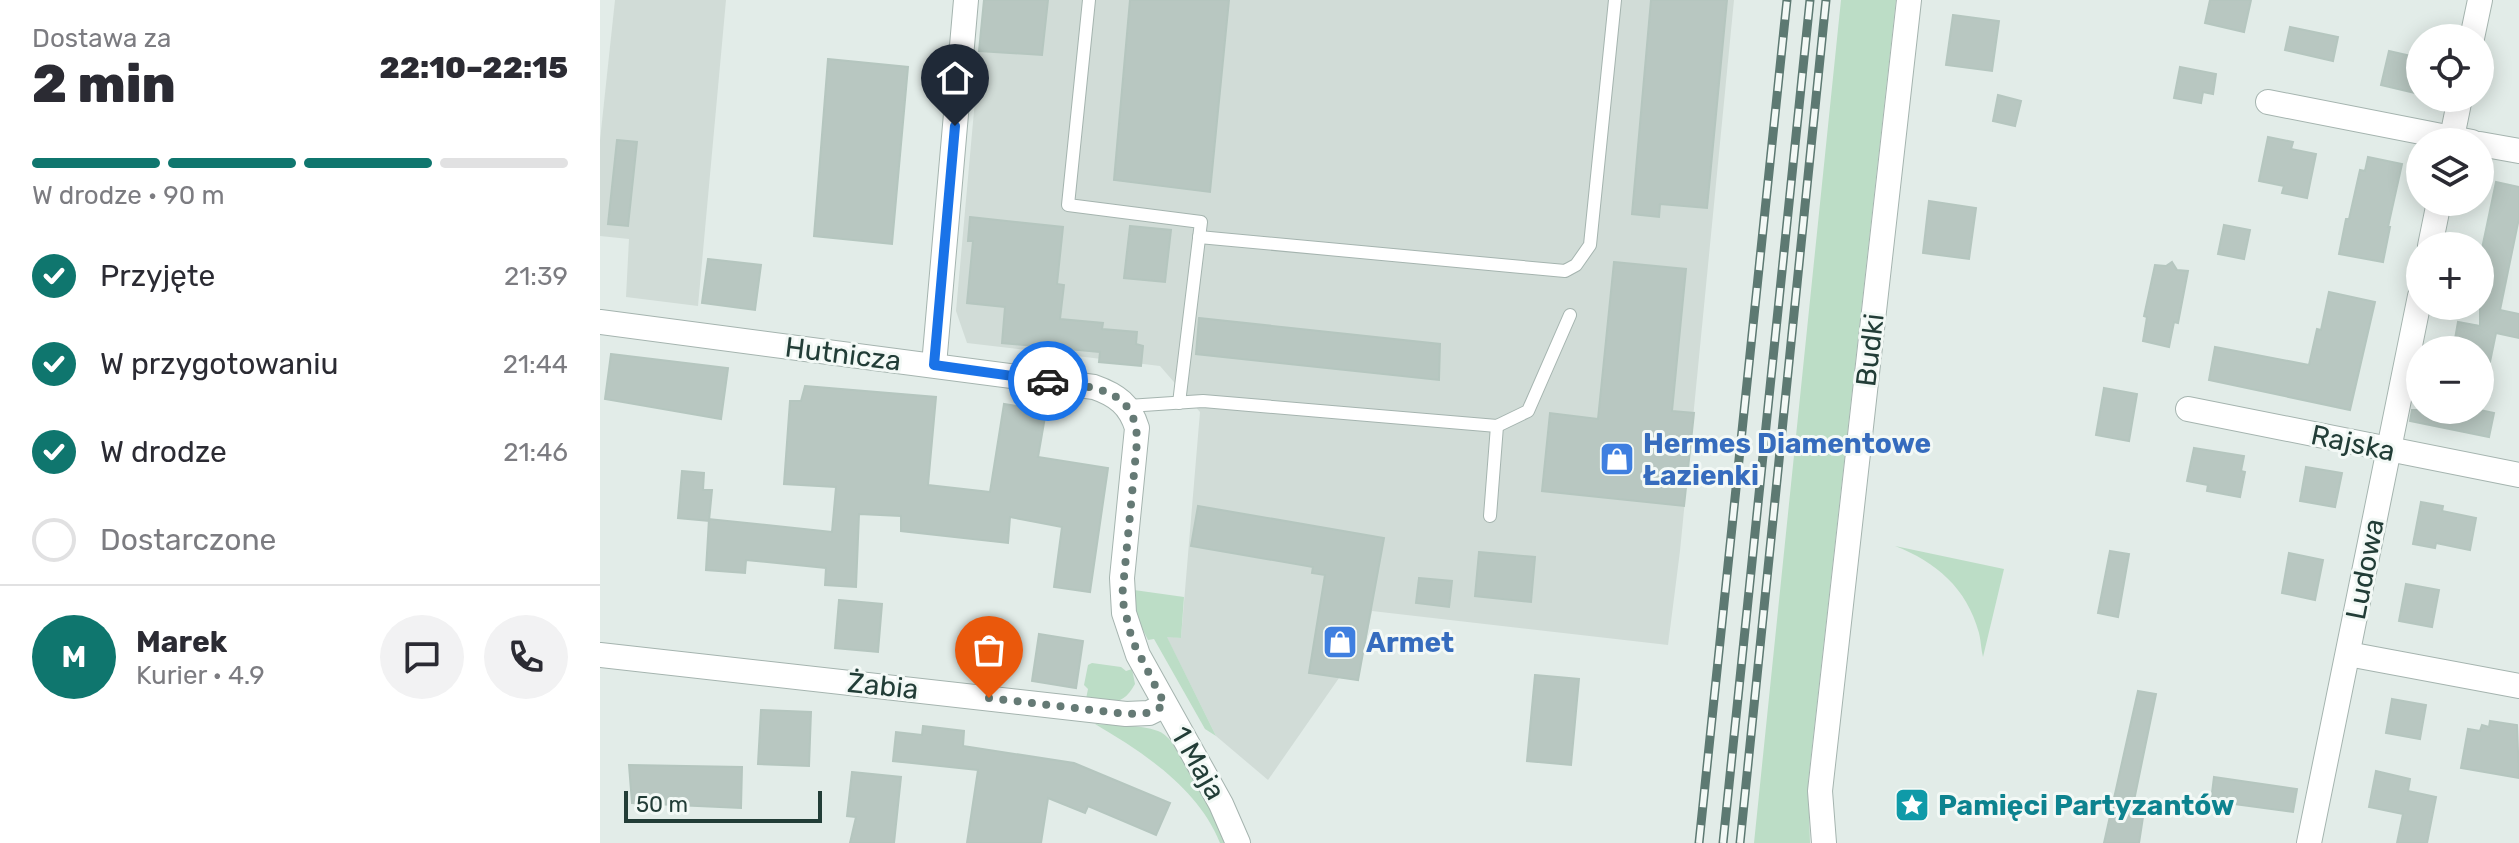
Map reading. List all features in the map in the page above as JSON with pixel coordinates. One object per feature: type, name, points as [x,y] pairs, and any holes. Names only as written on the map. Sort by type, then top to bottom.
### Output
[{"type":"street","points":[[934,365],[966,0]]},
{"type":"street","name":"Budki","points":[[1824,843],[1820,791],[1909,0]]},
{"type":"street","points":[[2475,24],[2480,0]]},
{"type":"street","points":[[2268,102],[2406,130]]},
{"type":"street","points":[[2494,147],[2519,151]]},
{"type":"street","name":"Ludowa","points":[[2309,843],[2415,320]]},
{"type":"street","name":"Hutnicza","points":[[600,322],[1094,387],[1116,396],[1128,406]]},
{"type":"street","name":"1 Maja","points":[[1128,406],[1137,428],[1137,442],[1122,578],[1124,613],[1132,640],[1221,804],[1238,843]]},
{"type":"street","name":"Rajska","points":[[2188,409],[2519,475]]},
{"type":"street","points":[[2348,654],[2519,686]]},
{"type":"street","name":"Żabia","points":[[600,655],[1126,714],[1149,713],[1165,705]]},
{"type":"lane","points":[[1089,0],[1068,205],[1201,222],[1179,403]]},
{"type":"lane","points":[[1199,237],[1565,271],[1576,265],[1590,245],[1615,0]]},
{"type":"lane","points":[[1128,406],[1203,401],[1497,426],[1528,411],[1570,315]]},
{"type":"lane","points":[[1490,516],[1497,426]]},
{"type":"shaded area","points":[[615,0],[726,0],[698,306],[626,297],[629,239],[600,236],[600,140]]},
{"type":"shaded area","points":[[984,0],[1734,0],[1668,645],[1372,611],[1358,680],[1339,678],[1268,780],[1216,736],[1166,636],[1181,638],[1200,412],[1160,366],[967,343],[956,311]]},
{"type":"green space","points":[[1841,0],[1896,0],[1808,783],[1810,843],[1754,843]]},
{"type":"green space","points":[[1895,546],[2004,569],[1983,657],[1974,617],[1958,590],[1924,560]]},
{"type":"green space","points":[[1134,590],[1184,597],[1181,638],[1167,637],[1216,736],[1205,729],[1154,639],[1148,640],[1135,614]]},
{"type":"green space","points":[[1088,665],[1121,667],[1126,671],[1132,669],[1135,684],[1125,697],[1114,702],[1086,699],[1088,689],[1084,685]]},
{"type":"green space","points":[[1095,724],[1143,727],[1167,737],[1187,763],[1225,843],[1220,843],[1198,805],[1168,774]]},
{"type":"building","points":[[984,0],[1048,0],[1042,55],[979,51]]},
{"type":"building","points":[[1130,0],[1229,0],[1210,192],[1114,180]]},
{"type":"building","points":[[1651,0],[1727,0],[1707,208],[1660,204],[1659,217],[1632,214]]},
{"type":"building","points":[[2210,0],[2251,0],[2244,32],[2205,23]]},
{"type":"building","points":[[1953,15],[1999,21],[1992,71],[1946,65]]},
{"type":"building","points":[[2290,27],[2338,37],[2333,61],[2285,50]]},
{"type":"building","points":[[2389,51],[2406,55],[2406,91],[2381,85]]},
{"type":"building","points":[[828,59],[908,67],[892,244],[814,236]]},
{"type":"building","points":[[2180,67],[2216,74],[2213,94],[2203,92],[2201,103],[2174,98]]},
{"type":"building","points":[[1998,95],[2021,101],[2015,126],[1993,121]]},
{"type":"building","points":[[2268,137],[2293,142],[2291,149],[2316,154],[2307,198],[2282,193],[2284,186],[2259,181]]},
{"type":"building","points":[[617,140],[637,142],[628,226],[608,224]]},
{"type":"building","points":[[2368,157],[2402,164],[2383,262],[2339,254],[2360,170],[2365,171]]},
{"type":"building","points":[[2496,182],[2519,187],[2519,218],[2500,310],[2519,314],[2519,338],[2496,333],[2494,343],[2494,336],[2456,336],[2458,322],[2480,326],[2480,320],[2494,320],[2494,232],[2485,232],[2489,216],[2494,216]]},
{"type":"building","points":[[1929,201],[1976,208],[1969,259],[1923,253]]},
{"type":"building","points":[[970,217],[1063,227],[1057,284],[1064,285],[1060,319],[1103,323],[1102,329],[1137,332],[1136,344],[1143,346],[1141,366],[1099,362],[1100,352],[1002,343],[1005,307],[967,303],[973,241],[968,241]]},
{"type":"building","points":[[2224,225],[2250,230],[2244,259],[2218,254]]},
{"type":"building","points":[[1130,226],[1171,230],[1165,282],[1124,278]]},
{"type":"building","points":[[708,259],[761,265],[755,310],[702,303]]},
{"type":"building","points":[[1614,262],[1686,269],[1672,411],[1694,413],[1684,506],[1542,491],[1550,413],[1598,419]]},
{"type":"building","points":[[2172,262],[2177,270],[2188,271],[2178,323],[2174,322],[2169,347],[2143,341],[2147,317],[2144,316],[2155,265],[2166,266]]},
{"type":"building","points":[[2329,292],[2375,302],[2350,410],[2209,380],[2215,347],[2309,365]]},
{"type":"building","points":[[1199,318],[1440,344],[1439,380],[1196,354]]},
{"type":"building","points":[[611,354],[728,368],[721,419],[605,399]]},
{"type":"building","points":[[805,386],[936,397],[928,485],[990,492],[1004,404],[1046,411],[1038,457],[1108,468],[1090,592],[1054,587],[1062,527],[1010,517],[1008,543],[901,531],[901,516],[859,514],[856,587],[825,585],[826,568],[746,560],[745,573],[706,570],[709,519],[832,532],[836,487],[784,484],[790,401],[801,401]]},
{"type":"building","points":[[2104,388],[2137,394],[2129,441],[2096,435]]},
{"type":"building","points":[[2425,424],[2492,424],[2489,437]]},
{"type":"building","points":[[2194,448],[2244,456],[2241,471],[2245,472],[2240,497],[2207,491],[2208,485],[2187,481]]},
{"type":"building","points":[[2306,467],[2342,473],[2335,507],[2300,501]]},
{"type":"building","points":[[682,471],[704,473],[703,490],[712,490],[709,521],[678,518]]},
{"type":"building","points":[[2421,502],[2443,506],[2442,511],[2476,518],[2470,550],[2436,543],[2435,548],[2413,544]]},
{"type":"building","points":[[1198,506],[1384,538],[1358,680],[1309,673],[1325,575],[1312,573],[1313,567],[1191,546]]},
{"type":"building","points":[[2110,551],[2129,554],[2118,617],[2098,613]]},
{"type":"building","points":[[1479,552],[1535,557],[1531,602],[1475,596]]},
{"type":"building","points":[[2289,553],[2323,560],[2315,600],[2282,593]]},
{"type":"building","points":[[1419,578],[1452,581],[1449,607],[1416,603]]},
{"type":"building","points":[[2406,584],[2439,590],[2432,627],[2399,621]]},
{"type":"building","points":[[839,600],[882,604],[878,652],[835,648]]},
{"type":"building","points":[[1039,634],[1083,641],[1076,688],[1032,681]]},
{"type":"building","points":[[1535,675],[1579,679],[1571,765],[1527,761]]},
{"type":"building","points":[[2138,691],[2156,694],[2131,815],[2143,817],[2139,843],[2104,843]]},
{"type":"building","points":[[2392,699],[2426,705],[2420,739],[2386,733]]},
{"type":"building","points":[[761,710],[811,712],[809,766],[758,764]]},
{"type":"building","points":[[2490,721],[2517,725],[2519,778],[2461,768],[2468,729],[2480,731],[2482,725],[2489,727]]},
{"type":"building","points":[[923,726],[964,731],[963,746],[1074,763],[1170,803],[1156,835],[1088,806],[1085,813],[1048,798],[1041,843],[967,843],[978,770],[893,761],[896,732],[922,735]]},
{"type":"building","points":[[629,765],[742,767],[741,808],[632,803]]},
{"type":"building","points":[[2376,771],[2410,779],[2408,791],[2436,797],[2427,843],[2397,843],[2403,814],[2369,807]]},
{"type":"building","points":[[852,772],[901,777],[894,843],[850,843],[856,817],[847,816]]},
{"type":"building","points":[[2214,777],[2297,789],[2293,812],[2211,801]]},
{"type":"railway","points":[[1699,843],[1787,0]]},
{"type":"railway","points":[[1723,843],[1810,0]]},
{"type":"railway","points":[[1740,843],[1826,0]]},
{"type":"way so far","points":[[989,698],[1126,714],[1149,713],[1165,705],[1138,655],[1122,598],[1137,442],[1134,417],[1128,406],[1105,391],[1048,381]]},
{"type":"place","name":"Hermes Diamentowe Łazienki","points":[[1617,459]]},
{"type":"place","name":"Armet","points":[[1340,642]]},
{"type":"place","name":"Pamięci Partyzantów","points":[[1912,805]]},
{"type":"route","points":[[955,126],[934,365],[1048,381]]}]
